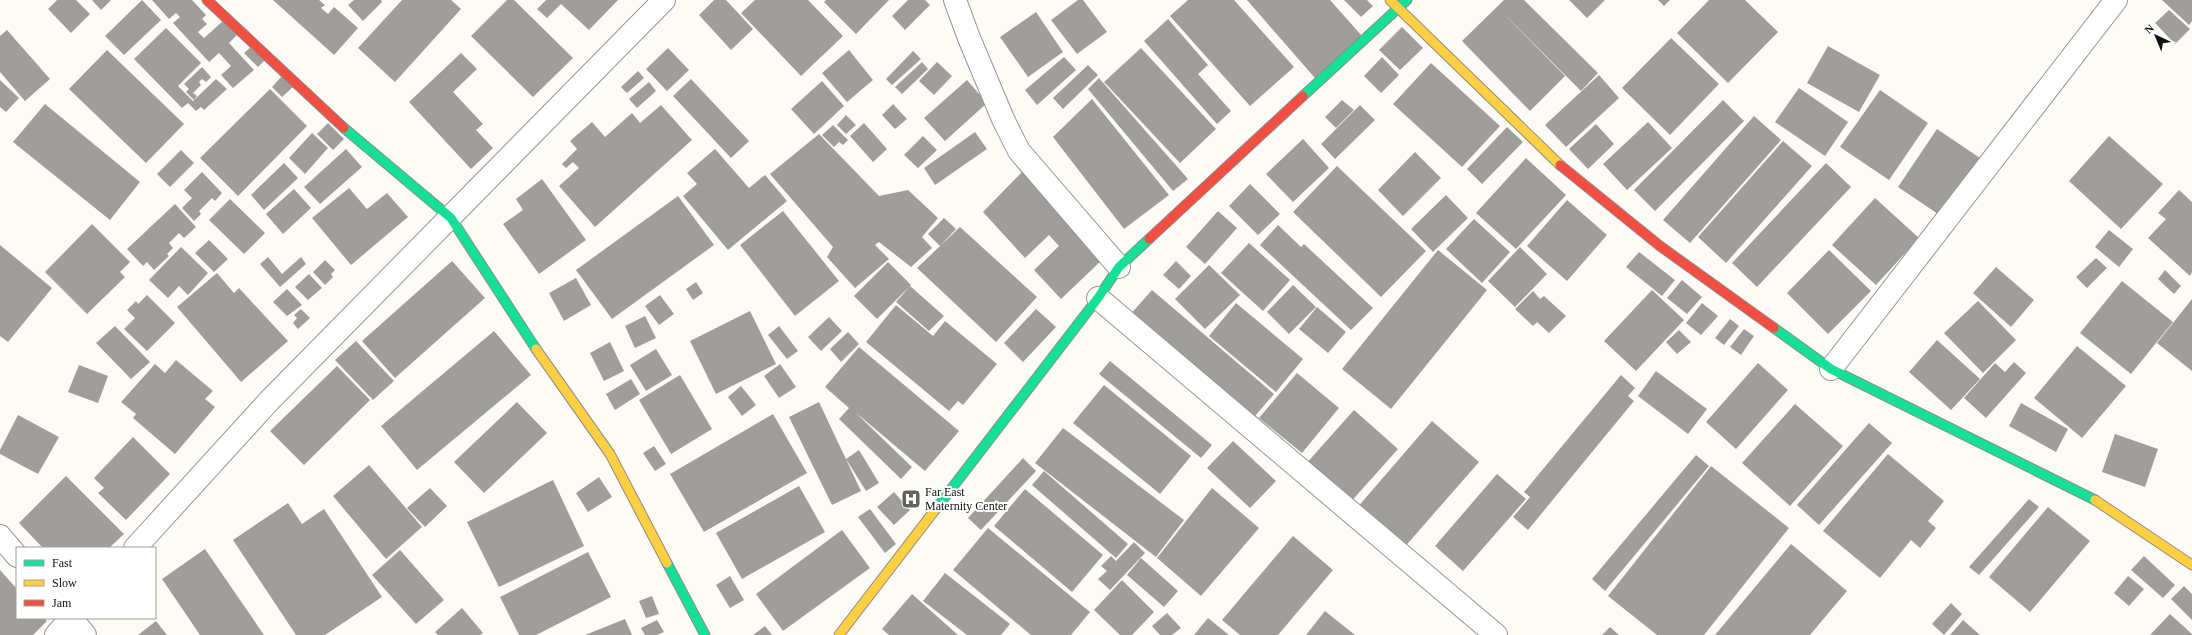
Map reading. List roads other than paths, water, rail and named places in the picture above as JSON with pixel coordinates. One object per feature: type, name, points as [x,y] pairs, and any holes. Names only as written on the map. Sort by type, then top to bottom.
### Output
[{"type":"street","points":[[207,0],[350,134],[451,218],[524,332],[610,454],[705,635]]},
{"type":"street","points":[[136,547],[269,401],[451,218],[664,0]]},
{"type":"street","points":[[955,0],[1003,119],[1020,151],[1119,267]]},
{"type":"street","points":[[1390,0],[1399,7],[1565,170],[1660,246],[1831,369],[2104,504],[2192,566]]},
{"type":"street","points":[[839,635],[1098,298],[1119,267],[1407,0]]},
{"type":"street","points":[[1831,369],[2116,0]]},
{"type":"street","points":[[1098,298],[1496,635]]},
{"type":"street","points":[[0,536],[16,555]]},
{"type":"street","points":[[56,635],[70,619]]},
{"type":"street","points":[[72,619],[85,635]]},
{"type":"place","name":"Far East Maternity Center","points":[[911,499]]}]
